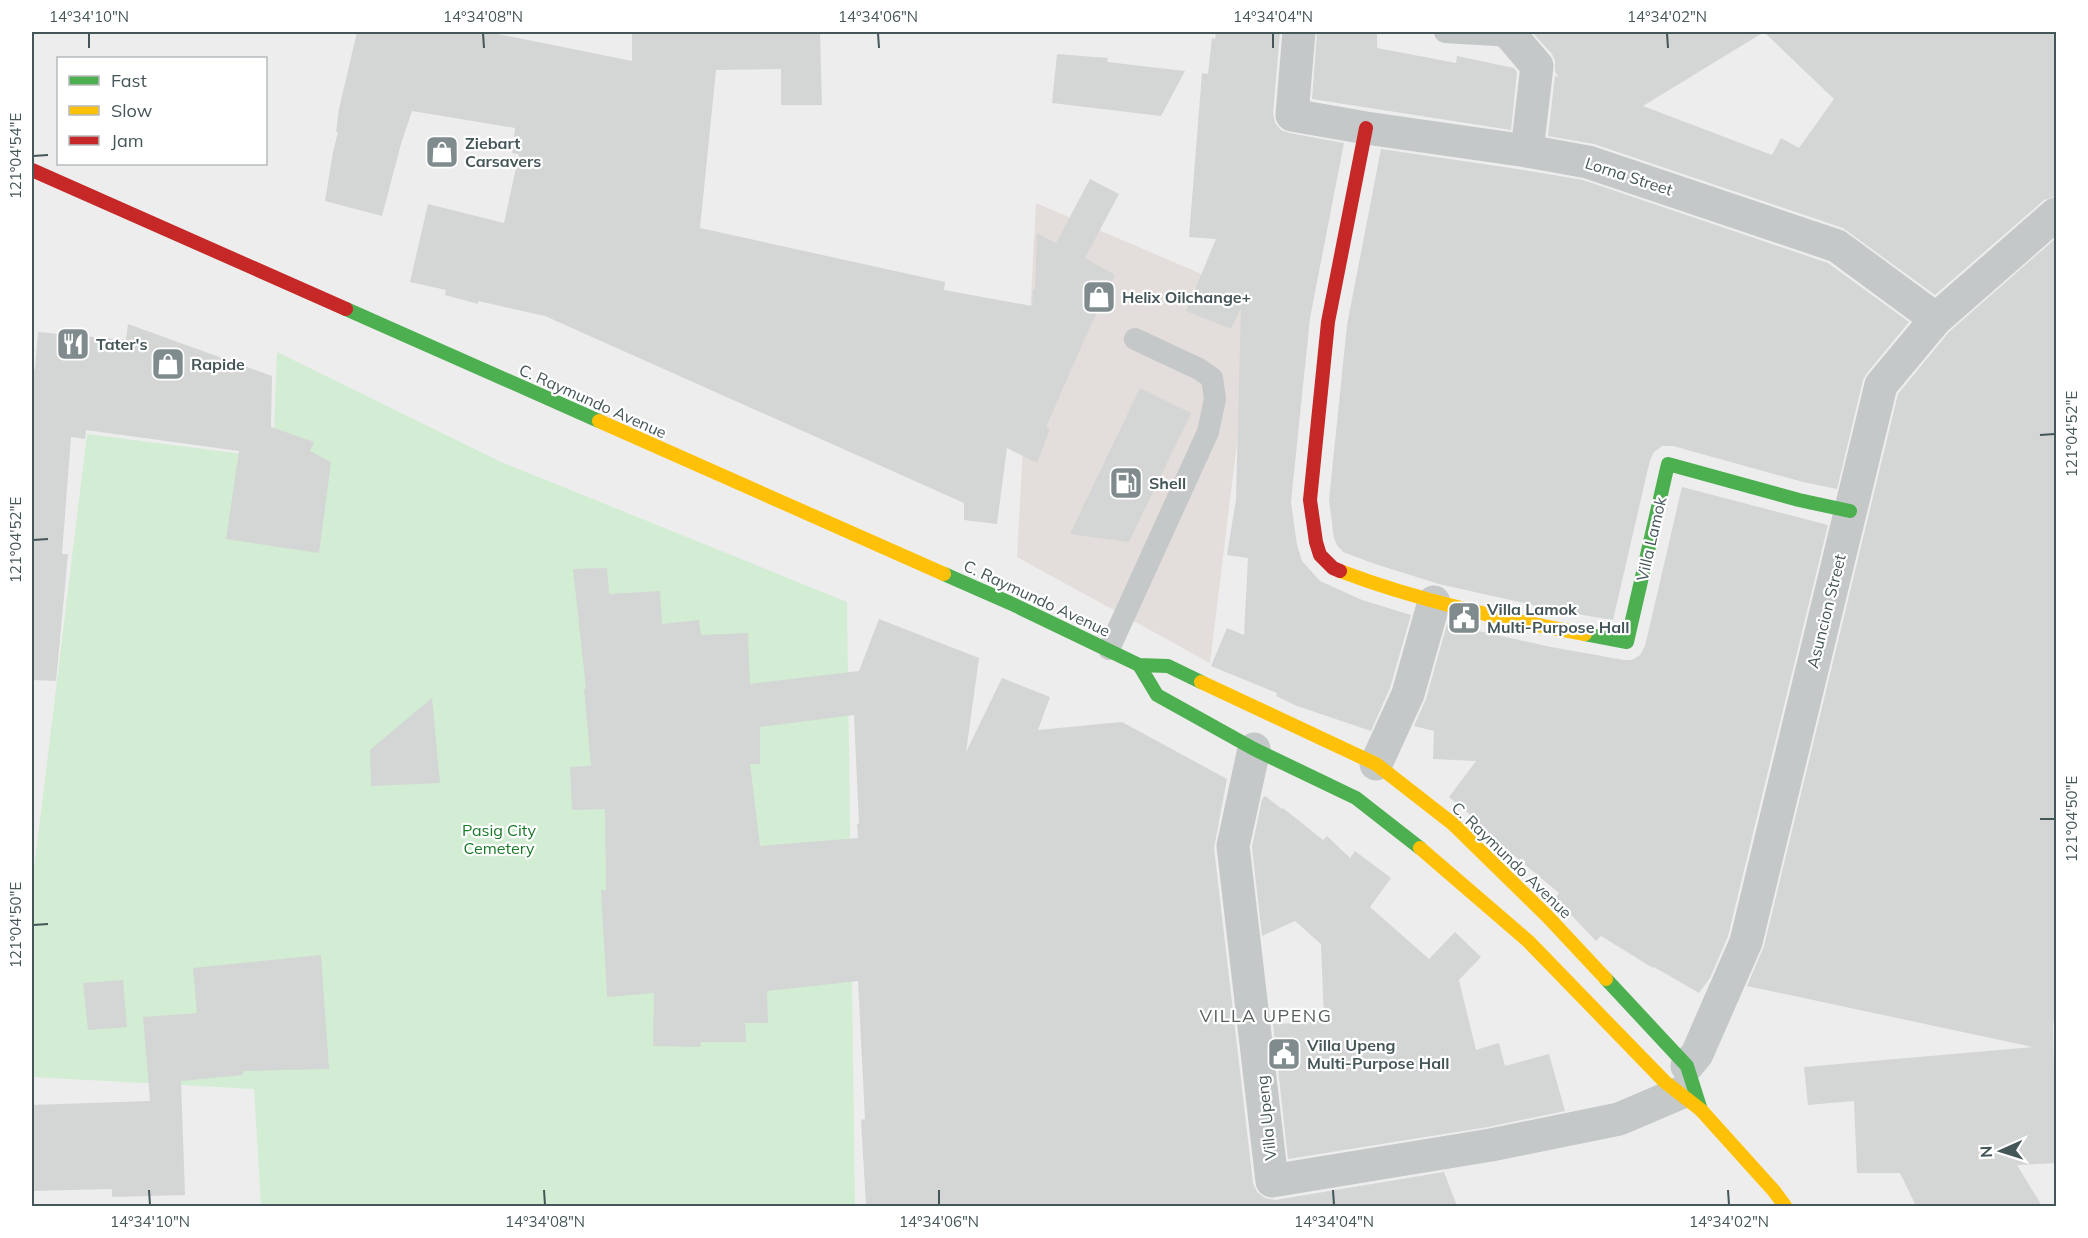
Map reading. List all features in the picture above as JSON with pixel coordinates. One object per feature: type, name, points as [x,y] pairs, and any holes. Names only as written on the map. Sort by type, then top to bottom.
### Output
[{"type":"main road","name":"Villa Lamok","points":[[1366,128],[1328,322],[1310,500],[1320,555],[1333,568],[1434,602],[1627,642],[1668,464],[1850,512]]},
{"type":"main road","name":"C. Raymundo Avenue","points":[[32,170],[1010,603],[1139,665],[1168,666],[1376,764],[1453,824],[1548,917],[1785,1206]]},
{"type":"main road","name":"C. Raymundo Avenue","points":[[1139,665],[1157,694],[1254,749],[1356,798],[1421,849],[1528,941],[1665,1082],[1689,1090]]},
{"type":"street","name":"Lorna Street","points":[[1299,32],[1292,115],[1588,162],[1837,246],[1936,320]]},
{"type":"street","points":[[1510,34],[1537,66],[1527,151]]},
{"type":"street","name":"Asuncion Street","points":[[1689,1090],[1697,1054],[1746,942],[1881,385],[1936,320],[2056,214]]},
{"type":"street","points":[[1376,764],[1408,694],[1434,602]]},
{"type":"street","name":"Villa Upeng","points":[[1254,749],[1233,846],[1272,1181],[1491,1145],[1619,1119],[1689,1090]]},
{"type":"lane","points":[[1445,32],[1510,34]]},
{"type":"lane","points":[[1109,649],[1208,432],[1215,399],[1212,378],[1199,369],[1135,339]]},
{"type":"shaded area","points":[[1036,203],[1255,297],[1210,663],[1017,557]]},
{"type":"green space","name":"Pasig City Cemetery","points":[[277,352],[499,461],[847,602],[855,1206],[261,1206],[254,1089],[32,1077],[32,886],[87,434],[273,458]]},
{"type":"building","points":[[357,32],[488,32],[632,61],[632,32],[820,32],[822,105],[781,105],[781,69],[716,70],[700,228],[945,282],[944,290],[1032,306],[1033,289],[1035,290],[1037,233],[1056,243],[1090,179],[1119,194],[1085,258],[1115,275],[1046,427],[1050,429],[1037,463],[1007,448],[997,524],[964,520],[964,503],[545,316],[478,301],[478,304],[445,295],[446,290],[410,282],[428,204],[504,223],[519,154],[512,153],[515,128],[412,111],[382,216],[325,201],[338,132],[336,132],[339,109]]},
{"type":"building","points":[[1216,32],[1280,32],[1273,113],[1275,123],[1281,130],[1289,133],[1344,143],[1310,318],[1291,502],[1297,545],[1302,561],[1320,581],[1362,600],[1411,615],[1390,688],[1371,731],[1297,706],[1276,696],[1277,693],[1211,666],[1227,628],[1244,635],[1248,558],[1227,555],[1236,499],[1241,308],[1231,329],[1186,311],[1216,239],[1189,237],[1202,73],[1208,74],[1212,38],[1215,39]]},
{"type":"building","points":[[1317,32],[1377,32],[1377,48],[1456,63],[1457,56],[1514,68],[1517,72],[1511,130],[1312,99]]},
{"type":"building","points":[[1532,32],[1764,32],[2056,32],[2056,196],[2044,200],[1935,295],[1843,228],[1594,144],[1548,136],[1555,76],[1559,77],[1555,72],[1555,61],[1552,54]],"holes":[[[1764,32],[1834,99],[1799,148],[1781,138],[1772,155],[1643,106]]]},
{"type":"building","points":[[1057,54],[1108,58],[1107,62],[1185,71],[1161,116],[1052,103]]},
{"type":"building","points":[[1381,149],[1583,180],[1828,263],[1909,322],[1863,380],[1837,489],[1803,482],[1673,446],[1662,446],[1654,452],[1650,460],[1613,620],[1559,611],[1439,584],[1343,552],[1334,538],[1329,500],[1347,325]]},
{"type":"building","points":[[2056,238],[2056,1023],[2053,1023],[2056,1163],[2017,1165],[2042,1206],[1916,1206],[1900,1173],[1857,1173],[1854,1101],[1808,1105],[1804,1067],[2033,1047],[1747,986],[1764,946],[1898,394],[1949,332]]},
{"type":"building","points":[[128,324],[272,376],[271,427],[314,442],[310,451],[331,462],[319,553],[226,539],[239,451],[86,430],[85,439],[71,437],[62,554],[68,554],[56,681],[32,680],[32,369],[35,369],[38,332],[126,340]]},
{"type":"building","name":"Shell","points":[[1140,388],[1191,413],[1129,542],[1070,534]]},
{"type":"building","points":[[1682,487],[1828,525],[1728,936],[1710,978],[1699,993],[1601,936],[1596,941],[1555,898],[1559,893],[1449,797],[1476,761],[1433,759],[1434,731],[1414,726],[1426,699],[1447,624],[1551,647],[1624,660],[1632,660],[1640,655],[1645,646]]},
{"type":"building","points":[[607,568],[609,594],[660,591],[662,624],[699,620],[701,635],[748,633],[750,684],[859,671],[879,619],[979,658],[966,752],[1002,678],[1050,697],[1038,730],[1122,722],[1227,779],[1214,848],[1253,1183],[1257,1192],[1265,1198],[1275,1200],[1444,1172],[1457,1206],[866,1206],[861,1120],[865,1119],[858,981],[767,991],[768,1023],[745,1023],[746,1042],[701,1042],[700,1047],[653,1046],[654,993],[607,997],[601,890],[606,890],[605,809],[572,810],[570,767],[591,766],[584,689],[586,689],[573,569]],"holes":[[[854,715],[859,824],[857,824],[858,838],[760,846],[750,764],[760,764],[760,727]]]},
{"type":"building","points":[[432,698],[440,783],[371,786],[370,750]]},
{"type":"building","points":[[1265,796],[1323,840],[1327,836],[1350,858],[1355,851],[1391,878],[1370,907],[1429,959],[1455,932],[1481,957],[1459,980],[1476,1050],[1499,1043],[1505,1066],[1549,1054],[1565,1111],[1488,1127],[1288,1159],[1273,1024],[1315,1022],[1315,1019],[1324,1019],[1321,944],[1295,921],[1262,936],[1252,847],[1262,799]]},
{"type":"building","points":[[321,955],[329,1069],[243,1071],[243,1075],[181,1081],[185,1195],[112,1197],[112,1189],[32,1191],[32,1105],[150,1101],[143,1017],[197,1013],[193,968]]},
{"type":"building","points":[[123,980],[127,1027],[88,1030],[83,983]]},
{"type":"traffic: fast","points":[[346,309],[599,421]]},
{"type":"traffic: fast","points":[[1585,634],[1627,642],[1668,464],[1799,500],[1850,511]]},
{"type":"traffic: fast","points":[[944,574],[1139,665],[1168,666],[1201,682]]},
{"type":"traffic: fast","points":[[1139,665],[1157,695],[1254,749],[1356,798],[1420,848]]},
{"type":"traffic: fast","points":[[1606,979],[1687,1066],[1701,1110]]},
{"type":"traffic: slow","points":[[599,421],[944,574]]},
{"type":"traffic: slow","points":[[1340,571],[1461,608],[1585,634]]},
{"type":"traffic: slow","points":[[1201,682],[1376,764],[1453,824],[1548,917],[1606,979]]},
{"type":"traffic: slow","points":[[1420,848],[1528,941],[1665,1082],[1701,1110],[1785,1206]]},
{"type":"traffic: jam","points":[[1340,571],[1333,568],[1320,555],[1310,500],[1328,322],[1366,128]]},
{"type":"traffic: jam","points":[[32,170],[346,309]]},
{"type":"place","name":"Ziebart Carsavers","points":[[442,152]]},
{"type":"place","name":"Helix Oilchange+","points":[[1099,297]]},
{"type":"place","name":"Tater's","points":[[73,344]]},
{"type":"place","name":"Rapide","points":[[168,364]]},
{"type":"place","name":"Shell","points":[[1126,483]]},
{"type":"place","name":"Villa Lamok Multi-Purpose Hall","points":[[1464,618]]},
{"type":"place","name":"Villa Upeng Multi-Purpose Hall","points":[[1284,1054]]},
{"type":"district","name":"VILLA UPENG","points":[[1266,1015]]}]
